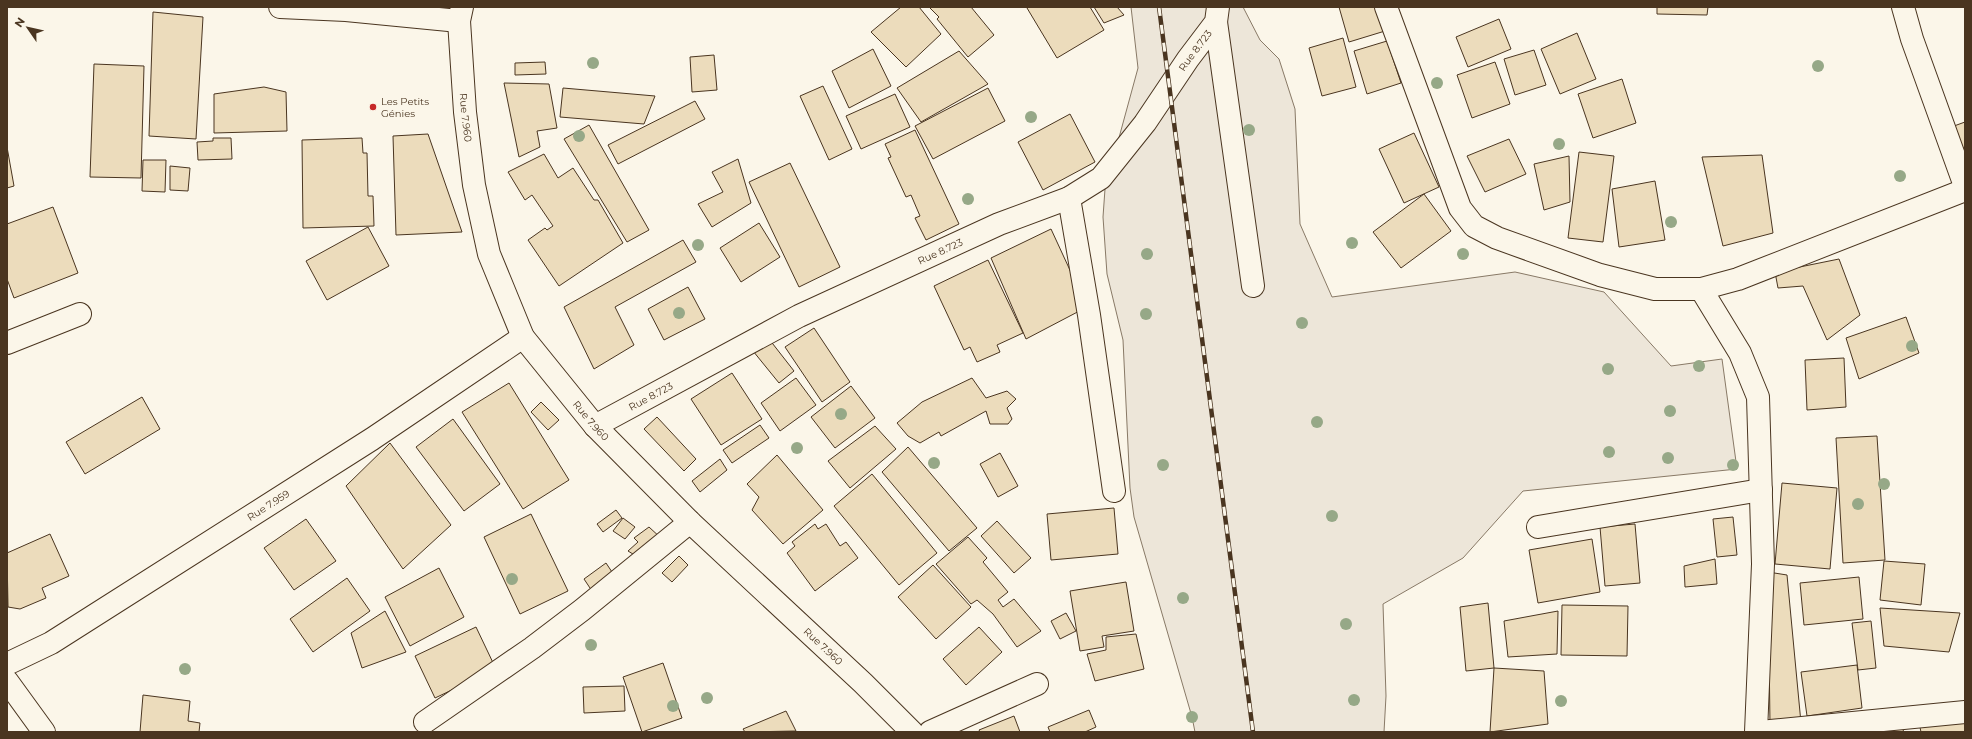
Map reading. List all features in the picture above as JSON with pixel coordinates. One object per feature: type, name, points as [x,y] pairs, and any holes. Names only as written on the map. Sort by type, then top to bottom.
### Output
[{"type":"street","points":[[280,7],[460,14]]},
{"type":"street","points":[[1386,7],[1460,208],[1474,226],[1497,238],[1600,275],[1655,289],[1701,289],[1738,279],[1965,190]]},
{"type":"street","points":[[1903,7],[1912,39],[1965,186]]},
{"type":"street","name":"Rue 7.960","points":[[460,14],[465,112],[474,185],[489,254],[523,337],[595,426],[690,522],[863,683],[912,732]]},
{"type":"street","points":[[1217,15],[1254,286]]},
{"type":"street","name":"Rue 8.723","points":[[595,426],[799,316],[999,224],[1069,198],[1101,178],[1145,123],[1217,15]]},
{"type":"street","points":[[1069,198],[1089,315],[1114,491]]},
{"type":"street","points":[[1701,289],[1740,354],[1758,397],[1763,564],[1756,732]]},
{"type":"street","points":[[7,343],[80,314]]},
{"type":"street","name":"Rue 7.959","points":[[7,664],[50,643],[346,456],[523,337]]},
{"type":"street","points":[[1538,527],[1761,490]]},
{"type":"street","points":[[425,722],[551,634],[690,522]]},
{"type":"street","points":[[7,681],[44,732]]},
{"type":"street","points":[[930,732],[1037,684]]},
{"type":"street","points":[[1760,732],[1965,712]]},
{"type":"shaded area","points":[[1131,7],[1243,7],[1260,40],[1279,59],[1295,109],[1300,224],[1332,297],[1515,272],[1604,292],[1671,366],[1722,359],[1737,469],[1523,491],[1463,558],[1383,604],[1386,696],[1384,732],[1195,732],[1192,717],[1134,517],[1130,488],[1123,340],[1107,274],[1103,217],[1105,189],[1138,68]]},
{"type":"building","points":[[901,7],[919,7],[941,34],[906,67],[871,32]]},
{"type":"building","points":[[929,7],[971,7],[994,35],[968,57],[937,19],[939,17]]},
{"type":"building","points":[[1090,7],[1104,30],[1057,58],[1027,8]]},
{"type":"building","points":[[1094,7],[1117,7],[1124,15],[1104,23]]},
{"type":"building","points":[[1339,7],[1377,7],[1385,31],[1349,42]]},
{"type":"building","points":[[1657,7],[1708,7],[1707,15],[1657,14]]},
{"type":"building","points":[[153,12],[203,17],[196,139],[149,136]]},
{"type":"building","points":[[1499,19],[1511,49],[1468,67],[1456,37]]},
{"type":"building","points":[[1577,33],[1596,79],[1560,94],[1541,49]]},
{"type":"building","points":[[1343,38],[1356,87],[1322,96],[1309,48]]},
{"type":"building","points":[[1387,41],[1401,83],[1367,94],[1354,51]]},
{"type":"building","points":[[873,49],[891,86],[849,108],[832,71]]},
{"type":"building","points":[[1534,50],[1546,85],[1515,95],[1504,59]]},
{"type":"building","points":[[959,51],[988,84],[921,122],[897,88]]},
{"type":"building","points":[[714,55],[717,90],[692,92],[690,57]]},
{"type":"building","points":[[545,62],[546,74],[515,75],[515,63]]},
{"type":"building","points":[[1495,62],[1510,104],[1472,118],[1457,75]]},
{"type":"building","points":[[94,64],[144,66],[141,178],[90,177]]},
{"type":"building","points":[[1622,79],[1636,123],[1593,138],[1578,94]]},
{"type":"building","points":[[504,83],[549,84],[557,128],[537,131],[540,147],[519,157]]},
{"type":"building","points":[[823,86],[852,149],[829,160],[800,96]]},
{"type":"building","points":[[264,87],[286,92],[287,131],[214,133],[214,94]]},
{"type":"building","points":[[563,88],[655,96],[644,124],[560,117]]},
{"type":"building","points":[[988,88],[1005,121],[933,159],[915,126]]},
{"type":"building","points":[[895,94],[910,127],[861,149],[846,116]]},
{"type":"building","points":[[695,101],[705,119],[618,164],[608,145]]},
{"type":"building","points":[[1070,114],[1095,162],[1043,190],[1018,142]]},
{"type":"building","points":[[1965,122],[1965,153],[1954,126]]},
{"type":"building","points":[[589,125],[649,230],[627,242],[564,139]]},
{"type":"building","points":[[915,130],[959,224],[926,240],[915,218],[920,216],[911,195],[906,197],[888,158],[891,157],[885,144]]},
{"type":"building","points":[[1414,133],[1439,187],[1404,203],[1379,149]]},
{"type":"building","points":[[428,134],[462,232],[396,235],[393,136]]},
{"type":"building","points":[[213,138],[231,138],[232,159],[198,160],[197,142],[213,141]]},
{"type":"building","points":[[362,138],[363,153],[367,153],[368,196],[373,196],[374,226],[303,228],[302,140]]},
{"type":"building","points":[[1509,139],[1526,174],[1485,192],[1467,156]]},
{"type":"building","points":[[7,147],[14,186],[7,188]]},
{"type":"building","points":[[1579,152],[1614,156],[1603,242],[1568,238]]},
{"type":"building","points":[[544,154],[558,178],[573,168],[594,200],[598,200],[623,243],[559,286],[528,240],[545,228],[547,230],[553,226],[532,195],[525,200],[508,172]]},
{"type":"building","points":[[1762,155],[1773,233],[1723,246],[1702,157]]},
{"type":"building","points":[[1569,156],[1570,202],[1544,210],[1534,164]]},
{"type":"building","points":[[738,159],[751,203],[712,227],[698,204],[723,192],[712,172]]},
{"type":"building","points":[[143,160],[166,160],[165,192],[142,191]]},
{"type":"building","points":[[790,163],[840,267],[799,287],[749,182]]},
{"type":"building","points":[[170,166],[190,168],[188,191],[170,190]]},
{"type":"building","points":[[1655,181],[1665,240],[1619,247],[1612,189]]},
{"type":"building","points":[[1424,194],[1451,231],[1401,268],[1373,232]]},
{"type":"building","points":[[53,207],[78,273],[14,298],[7,279],[7,224]]},
{"type":"building","points":[[759,223],[780,257],[741,282],[720,248]]},
{"type":"building","points":[[368,227],[389,266],[327,300],[306,261]]},
{"type":"building","points":[[1051,229],[1087,307],[1026,339],[991,258]]},
{"type":"building","points":[[683,240],[696,262],[615,307],[634,345],[594,369],[564,307]]},
{"type":"building","points":[[1839,259],[1860,315],[1827,340],[1803,286],[1778,288],[1775,272]]},
{"type":"building","points":[[988,260],[1023,333],[997,345],[1000,352],[977,362],[970,347],[964,350],[934,286]]},
{"type":"building","points":[[688,287],[705,319],[664,340],[648,309]]},
{"type":"building","points":[[1906,317],[1919,353],[1859,379],[1846,338]]},
{"type":"building","points":[[814,328],[850,382],[822,402],[785,347]]},
{"type":"building","points":[[769,339],[794,371],[779,383],[753,351]]},
{"type":"building","points":[[1844,358],[1846,407],[1807,410],[1805,360]]},
{"type":"building","points":[[732,373],[762,419],[721,445],[691,399]]},
{"type":"building","points":[[796,378],[816,405],[780,431],[761,403]]},
{"type":"building","points":[[972,378],[986,398],[1007,391],[1016,399],[1007,408],[1012,419],[1008,424],[990,424],[986,411],[941,436],[939,432],[920,443],[908,436],[897,423],[922,402]]},
{"type":"building","points":[[509,383],[569,480],[523,509],[462,412]]},
{"type":"building","points":[[851,386],[875,418],[835,448],[811,417]]},
{"type":"building","points":[[142,397],[160,429],[85,474],[66,442]]},
{"type":"building","points":[[541,402],[559,420],[548,430],[531,412]]},
{"type":"building","points":[[657,417],[696,459],[684,471],[644,429]]},
{"type":"building","points":[[453,419],[500,484],[464,511],[416,447]]},
{"type":"building","points":[[760,425],[769,438],[732,463],[723,450]]},
{"type":"building","points":[[875,426],[896,449],[850,488],[828,461]]},
{"type":"building","points":[[1877,436],[1885,560],[1843,563],[1836,438]]},
{"type":"building","points":[[390,443],[451,525],[403,569],[346,486]]},
{"type":"building","points":[[908,447],[977,528],[949,551],[882,472]]},
{"type":"building","points":[[1000,453],[1018,486],[998,497],[980,464]]},
{"type":"building","points":[[777,455],[823,510],[783,544],[752,510],[759,497],[747,484]]},
{"type":"building","points":[[720,459],[727,470],[700,492],[692,481]]},
{"type":"building","points":[[872,474],[937,553],[899,585],[834,506]]},
{"type":"building","points":[[1782,483],[1837,488],[1830,569],[1775,564]]},
{"type":"building","points":[[1114,508],[1118,554],[1051,560],[1047,514]]},
{"type":"building","points":[[616,510],[622,518],[603,532],[597,524]]},
{"type":"building","points":[[531,514],[568,591],[520,614],[484,537]]},
{"type":"building","points":[[1733,517],[1737,555],[1717,557],[1713,519]]},
{"type":"building","points":[[623,518],[635,527],[625,539],[613,531]]},
{"type":"building","points":[[306,519],[336,561],[294,590],[264,548]]},
{"type":"building","points":[[997,521],[1031,558],[1014,573],[981,536]]},
{"type":"building","points":[[815,524],[818,529],[826,524],[840,546],[846,542],[858,558],[815,591],[787,553],[795,546],[792,542]]},
{"type":"building","points":[[1635,524],[1640,583],[1605,586],[1600,527]]},
{"type":"building","points":[[649,527],[662,539],[641,559],[628,551],[638,542],[634,538]]},
{"type":"building","points":[[50,534],[69,576],[42,588],[46,598],[20,609],[8,607],[7,553]]},
{"type":"building","points":[[968,537],[987,558],[983,562],[1008,592],[998,600],[1003,607],[1014,599],[1041,631],[1017,647],[993,614],[977,600],[971,604],[936,564]]},
{"type":"building","points":[[1592,539],[1600,592],[1538,603],[1529,550]]},
{"type":"building","points":[[679,556],[688,565],[672,582],[662,573]]},
{"type":"building","points":[[1715,559],[1717,584],[1685,587],[1684,566]]},
{"type":"building","points":[[1884,561],[1925,564],[1921,605],[1880,600]]},
{"type":"building","points":[[606,563],[614,575],[592,591],[584,579]]},
{"type":"building","points":[[933,565],[971,607],[936,639],[898,597]]},
{"type":"building","points":[[439,568],[464,617],[410,646],[385,597]]},
{"type":"building","points":[[1768,572],[1787,575],[1801,723],[1770,724]]},
{"type":"building","points":[[1859,577],[1863,619],[1804,625],[1800,583]]},
{"type":"building","points":[[347,578],[370,611],[313,652],[290,619]]},
{"type":"building","points":[[1126,582],[1134,631],[1102,636],[1104,647],[1080,651],[1070,591]]},
{"type":"building","points":[[1488,603],[1494,668],[1466,671],[1460,607]]},
{"type":"building","points":[[1562,605],[1628,606],[1627,656],[1561,655]]},
{"type":"building","points":[[1880,608],[1960,613],[1949,652],[1884,646]]},
{"type":"building","points":[[385,611],[406,652],[362,668],[351,633]]},
{"type":"building","points":[[1558,611],[1557,654],[1508,657],[1504,621]]},
{"type":"building","points":[[1066,613],[1076,631],[1060,639],[1051,621]]},
{"type":"building","points":[[1871,621],[1876,668],[1858,670],[1852,623]]},
{"type":"building","points":[[476,627],[496,669],[435,698],[415,656]]},
{"type":"building","points":[[979,627],[1002,652],[966,685],[943,659]]},
{"type":"building","points":[[1136,634],[1144,669],[1095,681],[1087,654],[1106,650],[1106,637]]},
{"type":"building","points":[[663,663],[682,718],[642,732],[623,677]]},
{"type":"building","points":[[1857,665],[1862,708],[1807,716],[1801,672]]},
{"type":"building","points":[[1494,668],[1544,671],[1548,724],[1490,732]]},
{"type":"building","points":[[624,686],[625,711],[584,713],[583,687]]},
{"type":"building","points":[[143,695],[190,701],[188,721],[200,723],[199,732],[140,732]]},
{"type":"building","points":[[1089,710],[1096,727],[1085,732],[1050,732],[1048,727]]},
{"type":"building","points":[[786,711],[796,731],[745,732],[743,729]]},
{"type":"building","points":[[1014,716],[1020,732],[980,732],[979,730]]},
{"type":"building","points":[[1965,719],[1965,732],[1921,732],[1919,723]]},
{"type":"building","points":[[1901,726],[1904,732],[1889,732]]},
{"type":"railway","points":[[1159,7],[1253,732]]},
{"type":"place","name":"Les Petits Génies","points":[[373,107]]}]
